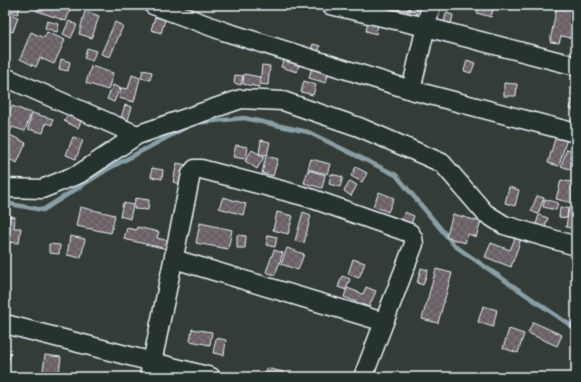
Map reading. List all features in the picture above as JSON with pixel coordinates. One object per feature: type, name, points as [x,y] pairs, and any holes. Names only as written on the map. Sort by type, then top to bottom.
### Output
[{"type":"street","points":[[153,5],[223,31],[411,90],[576,133]]},
{"type":"street","points":[[330,5],[426,27],[576,66]]},
{"type":"street","points":[[411,90],[431,5]]},
{"type":"street","points":[[5,77],[137,135]]},
{"type":"street","points":[[5,188],[42,189],[79,174],[137,135],[241,99],[283,101],[359,127],[442,163],[485,213],[504,225],[576,246]]},
{"type":"street","points":[[151,370],[191,174],[195,169],[201,169],[307,197],[410,233],[414,244],[363,377]]},
{"type":"street","points":[[174,259],[384,322]]},
{"type":"street","points":[[5,324],[151,370],[211,377]]},
{"type":"building","points":[[9,5],[20,6],[18,14],[7,11]]},
{"type":"building","points":[[39,5],[72,5],[66,21],[37,11]]},
{"type":"building","points":[[399,5],[409,6],[407,13],[398,11]]},
{"type":"building","points":[[480,5],[494,5],[491,17],[477,13]]},
{"type":"building","points":[[557,5],[576,7],[576,22],[573,38],[561,36],[559,43],[550,42]]},
{"type":"building","points":[[410,6],[418,7],[416,16],[409,15]]},
{"type":"building","points":[[85,11],[99,16],[92,38],[79,34]]},
{"type":"building","points":[[5,12],[18,17],[13,32],[5,29]]},
{"type":"building","points":[[446,13],[453,15],[451,25],[444,23]]},
{"type":"building","points":[[155,17],[165,20],[161,33],[151,30]]},
{"type":"building","points":[[47,21],[59,24],[57,32],[45,28]]},
{"type":"building","points":[[69,21],[77,25],[71,38],[63,34]]},
{"type":"building","points":[[368,21],[378,24],[376,34],[366,31]]},
{"type":"building","points":[[115,22],[123,26],[110,57],[101,54]]},
{"type":"building","points":[[31,32],[44,38],[47,32],[65,40],[54,64],[40,58],[36,67],[20,59]]},
{"type":"building","points":[[313,44],[320,46],[317,56],[310,53]]},
{"type":"building","points":[[87,48],[96,51],[92,61],[84,58]]},
{"type":"building","points":[[285,56],[300,60],[297,72],[281,67]]},
{"type":"building","points":[[61,59],[70,62],[68,71],[59,69]]},
{"type":"building","points":[[467,60],[475,63],[471,73],[464,71]]},
{"type":"building","points":[[262,65],[270,66],[268,85],[260,84]]},
{"type":"building","points":[[91,66],[113,73],[108,90],[86,83]]},
{"type":"building","points":[[312,66],[329,70],[326,83],[309,78]]},
{"type":"building","points":[[143,70],[152,72],[150,80],[141,78]]},
{"type":"building","points":[[244,74],[260,77],[259,87],[243,84]]},
{"type":"building","points":[[132,75],[140,78],[134,102],[119,98],[121,88],[128,89]]},
{"type":"building","points":[[235,75],[243,76],[241,85],[234,83]]},
{"type":"building","points":[[304,81],[316,85],[313,95],[301,92]]},
{"type":"building","points":[[504,83],[517,84],[516,96],[504,96]]},
{"type":"building","points":[[113,85],[120,88],[114,102],[107,99]]},
{"type":"building","points":[[576,91],[576,111],[570,109]]},
{"type":"building","points":[[125,105],[132,107],[128,120],[121,118]]},
{"type":"building","points":[[12,106],[31,113],[25,131],[12,127],[9,135],[5,133],[5,122],[6,123]]},
{"type":"building","points":[[32,113],[53,119],[52,125],[46,123],[43,133],[28,129]]},
{"type":"building","points":[[69,113],[82,119],[78,128],[64,121]]},
{"type":"building","points":[[10,135],[26,143],[17,163],[5,157],[5,144]]},
{"type":"building","points":[[556,135],[567,138],[559,166],[548,163]]},
{"type":"building","points":[[73,137],[83,140],[76,159],[66,155]]},
{"type":"building","points":[[261,140],[270,142],[267,155],[259,154]]},
{"type":"building","points":[[236,145],[248,147],[246,159],[233,157]]},
{"type":"building","points":[[567,149],[576,152],[576,166],[574,171],[561,166]]},
{"type":"building","points":[[252,150],[264,157],[257,169],[245,161]]},
{"type":"building","points":[[266,156],[278,159],[273,176],[262,173]]},
{"type":"building","points":[[311,159],[330,164],[327,174],[308,169]]},
{"type":"building","points":[[177,163],[186,165],[181,184],[173,182]]},
{"type":"building","points":[[356,167],[367,173],[362,182],[351,176]]},
{"type":"building","points":[[152,168],[163,170],[162,179],[151,177]]},
{"type":"building","points":[[308,170],[325,175],[322,188],[304,183]]},
{"type":"building","points":[[331,174],[343,177],[340,187],[329,184]]},
{"type":"building","points":[[561,180],[576,183],[576,204],[556,199]]},
{"type":"building","points":[[350,181],[357,185],[351,196],[344,191]]},
{"type":"building","points":[[509,187],[519,190],[515,206],[505,203]]},
{"type":"building","points":[[379,192],[394,198],[388,212],[373,206]]},
{"type":"building","points":[[537,196],[544,198],[538,214],[531,211]]},
{"type":"building","points":[[223,197],[246,204],[243,215],[219,208]]},
{"type":"building","points":[[135,198],[149,200],[148,210],[134,209]]},
{"type":"building","points":[[545,199],[558,203],[556,210],[543,207]]},
{"type":"building","points":[[123,203],[133,205],[130,219],[120,216]]},
{"type":"building","points":[[80,207],[115,215],[111,233],[76,226]]},
{"type":"building","points":[[560,208],[568,208],[567,218],[559,217]]},
{"type":"building","points":[[569,208],[576,209],[576,229],[566,227]]},
{"type":"building","points":[[277,212],[293,216],[288,234],[273,230]]},
{"type":"building","points":[[303,212],[311,215],[304,243],[295,241]]},
{"type":"building","points":[[405,212],[414,216],[411,224],[401,221]]},
{"type":"building","points":[[453,214],[481,222],[476,237],[468,234],[465,243],[446,237]]},
{"type":"building","points":[[539,215],[548,218],[545,227],[536,224]]},
{"type":"building","points":[[6,216],[15,217],[14,228],[21,228],[19,243],[5,242]]},
{"type":"building","points":[[200,223],[232,230],[228,249],[196,243]]},
{"type":"building","points":[[137,227],[159,232],[157,238],[169,241],[167,249],[124,239],[127,228],[136,230]]},
{"type":"building","points":[[517,234],[522,236],[511,267],[485,257],[491,243],[510,250]]},
{"type":"building","points":[[237,235],[246,236],[245,248],[237,248]]},
{"type":"building","points":[[268,235],[277,237],[275,247],[266,245]]},
{"type":"building","points":[[70,236],[85,239],[81,258],[67,255]]},
{"type":"building","points":[[49,244],[60,245],[59,254],[49,253]]},
{"type":"building","points":[[287,248],[304,254],[298,270],[281,264]]},
{"type":"building","points":[[274,250],[283,253],[275,275],[266,272]]},
{"type":"building","points":[[353,259],[365,263],[359,278],[348,274]]},
{"type":"building","points":[[421,268],[428,270],[423,285],[417,283]]},
{"type":"building","points":[[436,269],[452,273],[438,323],[422,319]]},
{"type":"building","points":[[342,276],[350,279],[346,290],[338,287]]},
{"type":"building","points":[[366,287],[376,291],[369,307],[344,297],[347,288],[363,294]]},
{"type":"building","points":[[483,306],[497,310],[493,327],[478,322]]},
{"type":"building","points":[[533,322],[562,335],[557,346],[528,333]]},
{"type":"building","points":[[192,329],[212,332],[210,345],[190,341]]},
{"type":"building","points":[[509,329],[524,334],[518,353],[503,348]]},
{"type":"building","points":[[216,338],[226,340],[224,355],[213,353]]},
{"type":"building","points":[[5,351],[11,353],[8,363],[5,362]]},
{"type":"building","points":[[45,355],[61,357],[59,373],[43,371]]},
{"type":"building","points":[[266,368],[283,372],[282,377],[264,377]]},
{"type":"waterway","points":[[5,203],[43,210],[106,170],[194,123],[244,118],[308,132],[396,175],[455,246],[576,329]]}]
